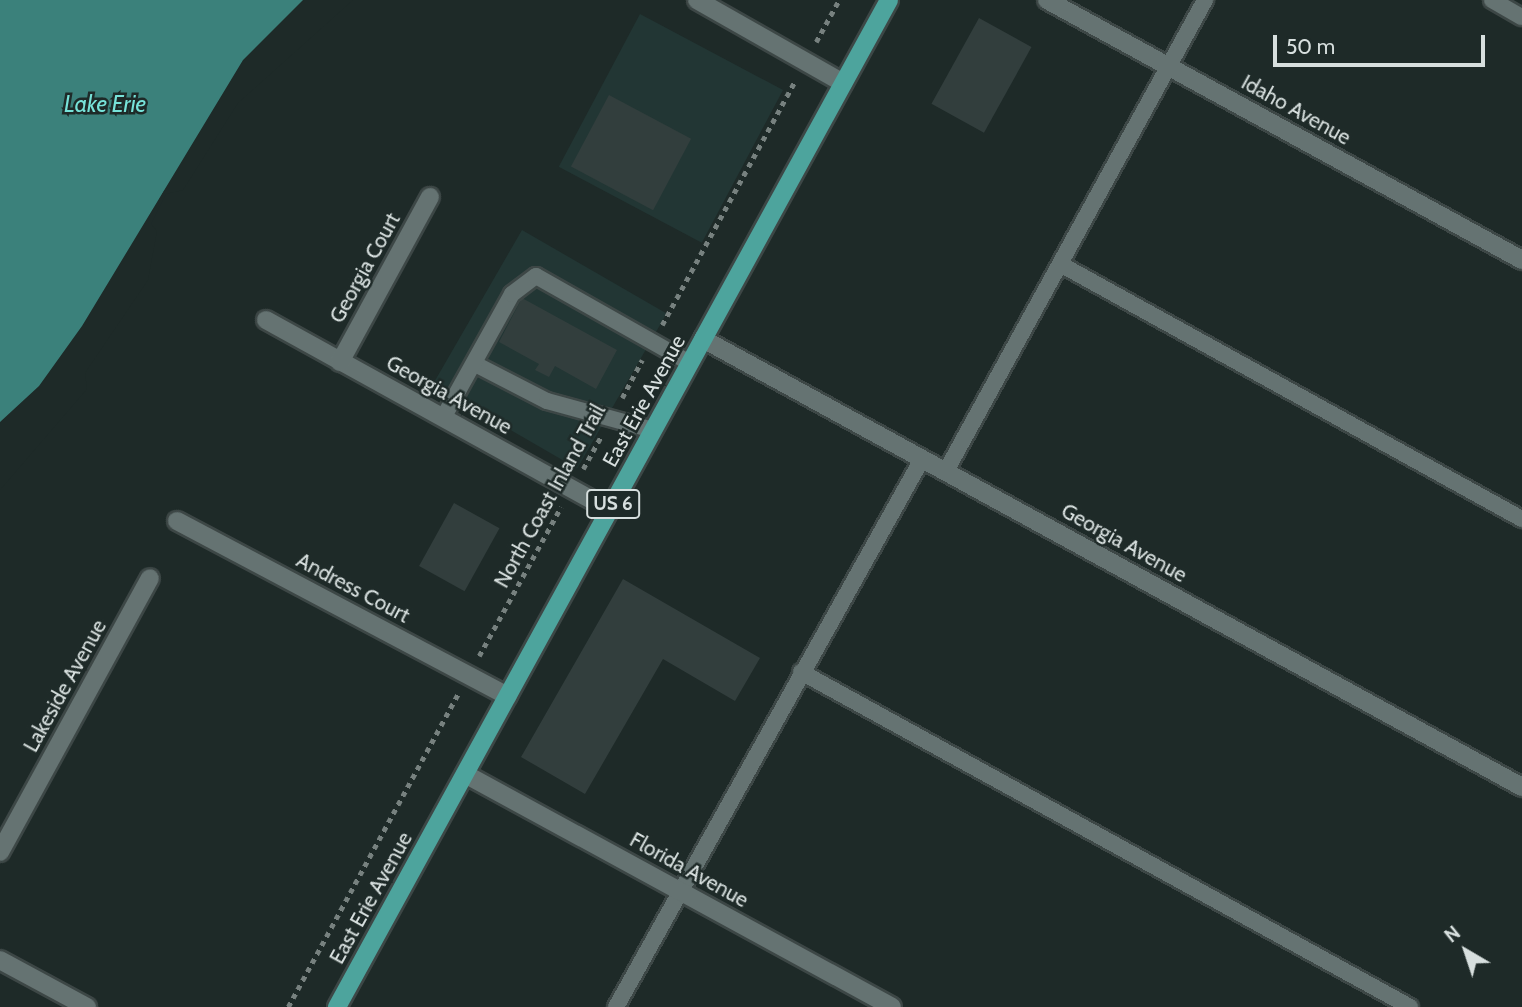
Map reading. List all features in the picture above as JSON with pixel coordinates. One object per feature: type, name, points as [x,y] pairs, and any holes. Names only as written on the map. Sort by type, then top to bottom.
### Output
[{"type":"main road","name":"East Erie Avenue","points":[[337,1007],[889,0]]},
{"type":"street","points":[[697,0],[843,83]]},
{"type":"street","name":"Idaho Avenue","points":[[1047,0],[1522,260]]},
{"type":"street","name":"Georgia Court","points":[[340,362],[430,197]]},
{"type":"street","name":"Georgia Avenue","points":[[266,320],[610,510]]},
{"type":"street","name":"Georgia Avenue","points":[[703,339],[1522,787]]},
{"type":"street","name":"Andress Court","points":[[177,521],[508,696]]},
{"type":"street","name":"Lakeside Avenue","points":[[0,852],[150,578]]},
{"type":"street","name":"Florida Avenue","points":[[465,774],[892,1007]]},
{"type":"street","points":[[0,960],[87,1007]]},
{"type":"lane","points":[[946,471],[1205,0]]},
{"type":"lane","points":[[1492,0],[1522,17]]},
{"type":"lane","points":[[1060,264],[1522,519]]},
{"type":"lane","points":[[443,418],[512,294],[536,276],[690,363]]},
{"type":"lane","points":[[475,364],[547,401],[612,416],[653,430]]},
{"type":"lane","points":[[615,1007],[922,459]]},
{"type":"lane","points":[[801,672],[1410,1007]]},
{"type":"path","name":"North Coast Inland Trail","points":[[288,1007],[839,0]]},
{"type":"shaded area","points":[[640,14],[783,90],[702,243],[559,167]]},
{"type":"shaded area","points":[[522,230],[667,314],[577,469],[432,385]]},
{"type":"water","name":"Lake Erie","points":[[0,0],[350,0],[235,101],[164,191],[0,486]]},
{"type":"pier","points":[[303,0],[353,0],[238,103],[183,190],[166,194],[151,224],[157,231],[148,280],[85,373],[87,389],[0,490],[0,422],[39,386],[82,326],[243,60]]},
{"type":"building","points":[[979,18],[1031,47],[984,133],[931,104]]},
{"type":"building","points":[[609,95],[691,139],[653,210],[571,167]]},
{"type":"building","points":[[522,298],[617,350],[596,389],[555,366],[549,377],[535,370],[539,364],[499,342]]},
{"type":"building","points":[[454,503],[499,528],[465,591],[419,566]]},
{"type":"building","points":[[623,579],[760,658],[735,701],[663,659],[585,794],[521,757]]}]
